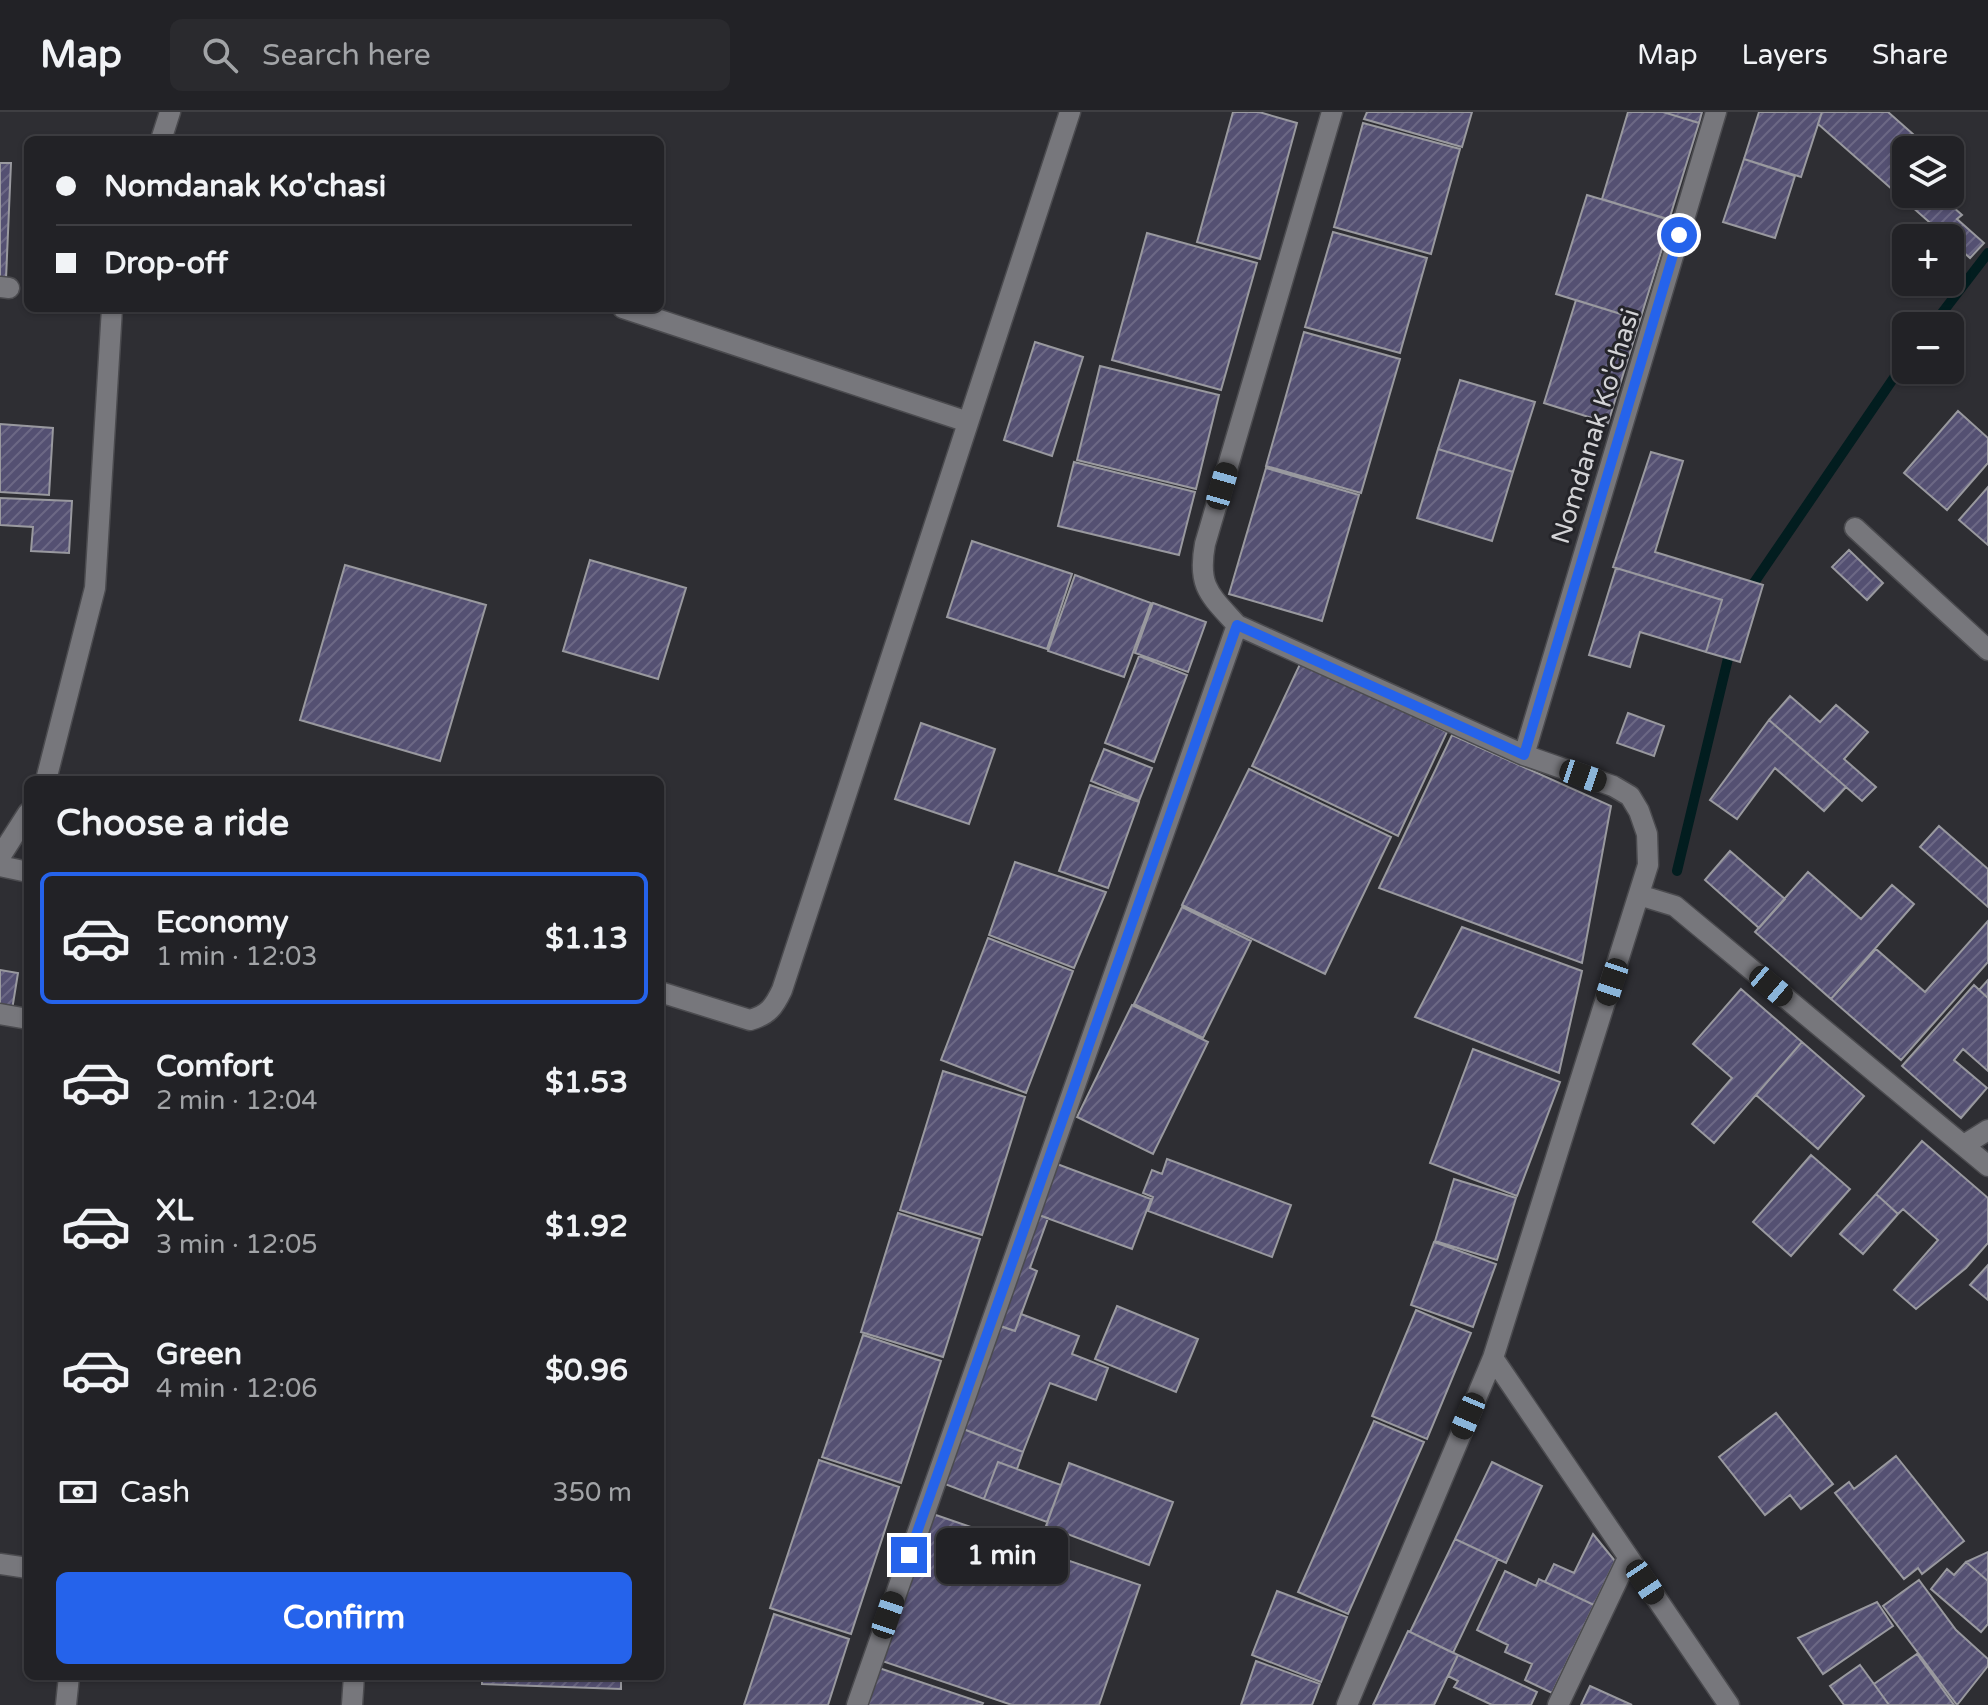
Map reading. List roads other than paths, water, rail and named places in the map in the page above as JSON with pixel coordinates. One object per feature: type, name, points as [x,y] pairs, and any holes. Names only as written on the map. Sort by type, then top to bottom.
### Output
[{"type":"street","points":[[162,136],[170,112]]},
{"type":"street","points":[[664,993],[750,1020],[764,1016],[774,1006],[1070,112]]},
{"type":"street","points":[[1332,112],[1200,567],[1205,589],[1237,625],[1524,755],[1613,786],[1630,796],[1647,834],[1648,865],[1493,1358],[1347,1705]]},
{"type":"street","name":"Nomdanak Ko'chasi","points":[[1524,755],[1716,112]]},
{"type":"street","points":[[47,776],[95,588],[112,312]]},
{"type":"street","points":[[635,312],[968,422]]},
{"type":"street","points":[[1855,528],[1988,650]]},
{"type":"street","points":[[857,1705],[1237,625]]},
{"type":"street","points":[[0,857],[24,819]]},
{"type":"street","points":[[0,866],[24,871]]},
{"type":"street","points":[[1639,895],[1675,906],[1988,1166]]},
{"type":"street","points":[[0,1014],[24,1018]]},
{"type":"street","points":[[1964,1145],[1988,1130]]},
{"type":"street","points":[[1493,1358],[1729,1705]]},
{"type":"street","points":[[1558,1705],[1628,1558]]},
{"type":"street","points":[[0,1564],[24,1567]]},
{"type":"street","points":[[66,1705],[69,1680]]},
{"type":"street","points":[[352,1705],[354,1680]]},
{"type":"waterway","points":[[1943,312],[1988,253]]},
{"type":"waterway","points":[[1747,593],[1892,381]]},
{"type":"waterway","points":[[1677,871],[1731,646]]}]
